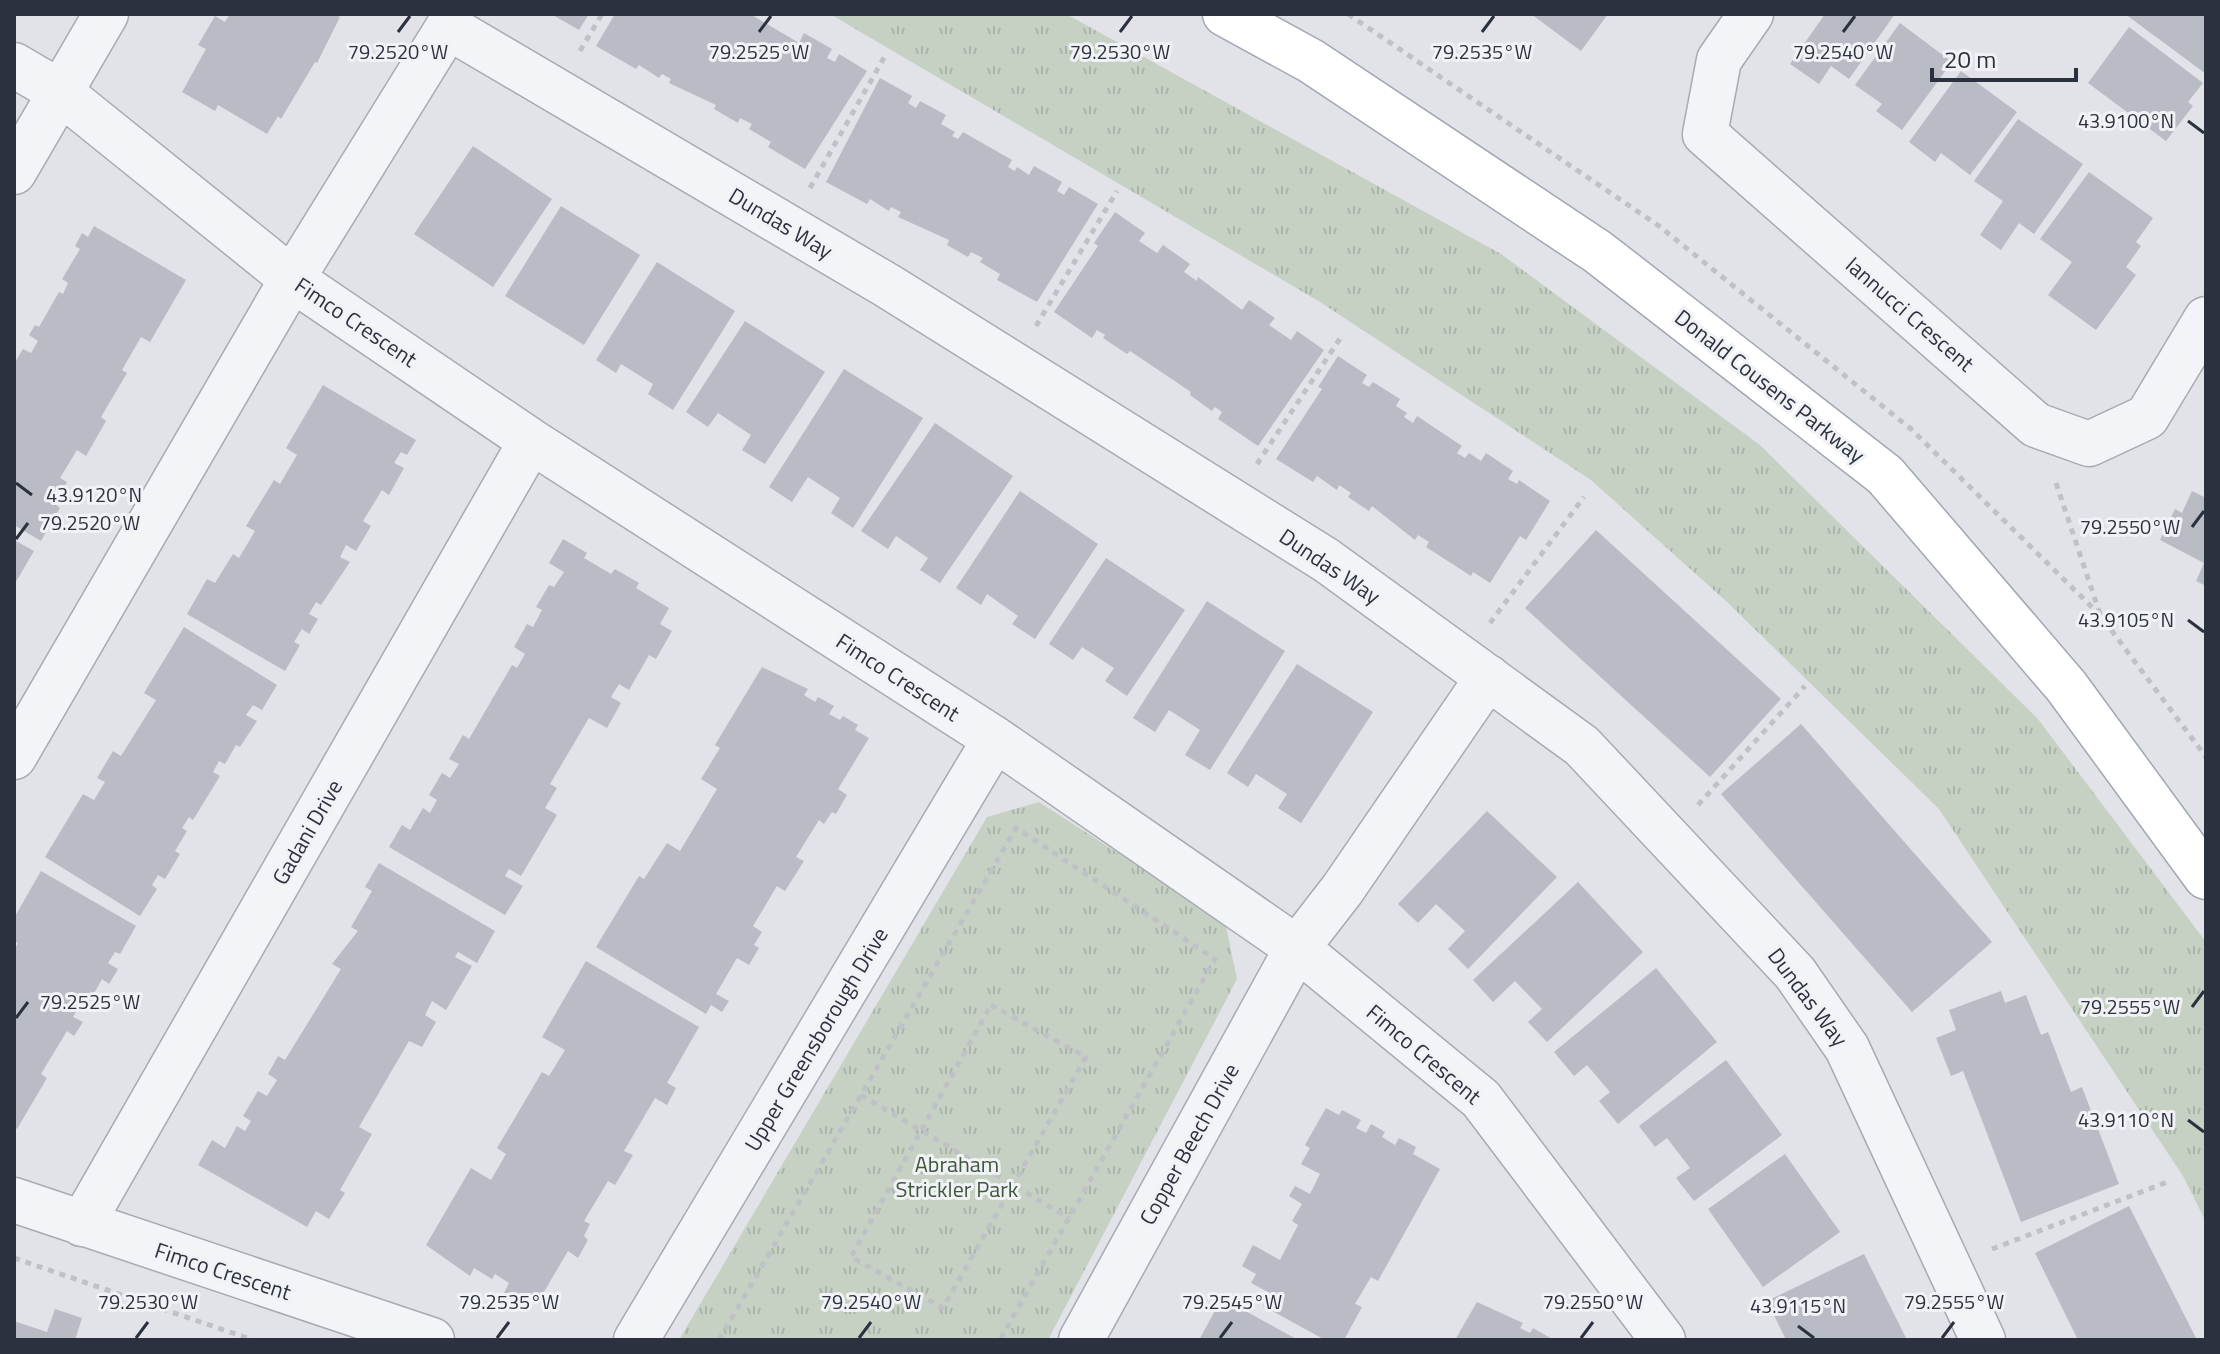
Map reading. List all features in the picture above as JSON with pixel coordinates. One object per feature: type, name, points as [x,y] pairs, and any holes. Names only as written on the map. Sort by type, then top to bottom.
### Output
[{"type":"main road","name":"Donald Cousens Parkway","points":[[1225,14],[1311,61],[1598,252],[1885,475],[2066,686],[2206,877]]},
{"type":"street","points":[[14,172],[106,14]]},
{"type":"street","name":"Iannucci Crescent","points":[[1751,14],[1719,60],[1705,134],[2036,425],[2089,444],[2147,417],[2206,319]]},
{"type":"street","name":"Dundas Way","points":[[14,757],[292,279],[438,20],[789,227],[1326,560],[1582,746],[1795,973],[1847,1048],[1983,1340]]},
{"type":"street","name":"Fimco Crescent","points":[[14,65],[60,92],[292,279],[531,441],[995,739],[1297,948],[1481,1099],[1663,1340]]},
{"type":"street","name":"Gadani Drive","points":[[82,1224],[531,441]]},
{"type":"street","name":"Copper Beech Drive","points":[[1081,1340],[1297,948],[1341,893],[1475,668]]},
{"type":"street","name":"Upper Greensborough Drive","points":[[636,1340],[995,739]]},
{"type":"street","name":"Fimco Crescent","points":[[14,1200],[432,1340]]},
{"type":"path","points":[[789,227],[885,56]]},
{"type":"path","points":[[1013,365],[1117,191]]},
{"type":"path","points":[[1232,501],[1343,334]]},
{"type":"path","points":[[2036,425],[2100,615]]},
{"type":"path","points":[[1475,668],[1584,497]]},
{"type":"path","points":[[1668,838],[1805,686]]},
{"type":"path","points":[[719,1340],[1016,828],[1215,959],[1000,1340]]},
{"type":"path","points":[[991,1005],[1086,1057],[1013,1185],[943,1308],[851,1257],[991,1005]]},
{"type":"path","points":[[861,1095],[1069,1218]]},
{"type":"path","points":[[1949,1265],[2170,1181]]},
{"type":"path","points":[[14,1258],[253,1340]]},
{"type":"green space","points":[[830,14],[1066,14],[1501,254],[1760,445],[2038,719],[2206,942],[2206,1222],[2183,1176],[1939,809],[1727,602],[1591,480],[1320,302]]},
{"type":"green space","name":"Abraham Strickler Park","points":[[1039,802],[1225,922],[1237,979],[1048,1340],[679,1340],[987,817]]},
{"type":"building","points":[[230,14],[335,14],[340,17],[317,63],[281,119],[278,116],[267,134],[218,105],[215,111],[182,92],[206,49],[198,45],[215,16],[225,22]]},
{"type":"building","points":[[551,14],[589,14],[579,30]]},
{"type":"building","points":[[615,14],[750,14],[799,43],[804,33],[832,49],[827,58],[835,62],[839,54],[867,71],[805,169],[768,147],[771,142],[749,129],[752,124],[740,118],[738,123],[714,109],[716,105],[669,83],[671,79],[662,74],[659,78],[639,65],[636,69],[596,46]]},
{"type":"building","points":[[1531,14],[1608,14],[1581,51]]},
{"type":"building","points":[[1825,14],[1895,14],[1849,79],[1831,66],[1819,84],[1790,64]]},
{"type":"building","points":[[2125,14],[2206,14],[2206,74]]},
{"type":"building","points":[[1900,23],[1952,62],[1902,130],[1876,111],[1882,104],[1855,85]]},
{"type":"building","points":[[2129,27],[2203,83],[2188,102],[2193,106],[2166,141],[2088,83]]},
{"type":"building","points":[[1961,71],[2017,112],[1970,175],[1941,153],[1935,162],[1909,142]]},
{"type":"building","points":[[880,78],[912,96],[908,103],[916,108],[920,101],[946,115],[941,124],[955,132],[952,136],[958,139],[963,132],[1012,160],[1008,167],[1015,171],[1017,167],[1029,175],[1034,166],[1062,182],[1057,191],[1064,195],[1069,187],[1098,204],[1037,302],[997,280],[1000,274],[980,262],[983,258],[971,252],[968,257],[947,245],[949,240],[898,217],[901,212],[891,207],[889,211],[870,199],[867,204],[826,182]]},
{"type":"building","points":[[2018,119],[2083,164],[2034,234],[2019,223],[2001,250],[1980,235],[2003,201],[1974,181]]},
{"type":"building","points":[[473,146],[552,199],[493,287],[414,234]]},
{"type":"building","points":[[2089,172],[2153,218],[2136,242],[2141,246],[2126,267],[2136,275],[2096,330],[2048,295],[2072,262],[2040,239]]},
{"type":"building","points":[[561,206],[640,255],[584,345],[505,296]]},
{"type":"building","points":[[1115,212],[1145,233],[1139,241],[1157,253],[1163,245],[1190,264],[1184,272],[1197,281],[1198,277],[1242,310],[1249,300],[1275,318],[1269,325],[1291,340],[1297,331],[1324,350],[1258,446],[1218,419],[1222,412],[1215,407],[1212,411],[1190,395],[1191,392],[1130,351],[1127,354],[1103,338],[1105,335],[1097,330],[1092,338],[1054,312],[1098,246],[1094,243]]},
{"type":"building","points":[[94,226],[186,280],[150,342],[141,337],[122,370],[127,373],[101,417],[106,421],[86,456],[77,450],[60,478],[67,482],[55,504],[60,508],[41,541],[14,525],[14,364],[23,349],[31,353],[38,341],[29,335],[35,325],[39,327],[59,292],[63,294],[68,283],[62,279],[80,249],[75,246],[82,233],[88,237]]},
{"type":"building","points":[[657,262],[735,311],[673,410],[648,394],[653,384],[621,364],[616,373],[596,360]]},
{"type":"building","points":[[745,321],[825,372],[765,464],[742,450],[751,435],[718,413],[708,427],[686,412]]},
{"type":"building","points":[[1338,356],[1367,375],[1362,383],[1369,387],[1373,382],[1400,399],[1396,406],[1407,413],[1404,417],[1413,423],[1417,416],[1462,446],[1457,453],[1465,458],[1469,453],[1481,461],[1486,453],[1513,471],[1508,479],[1517,484],[1519,480],[1550,501],[1526,540],[1520,536],[1490,583],[1473,572],[1471,576],[1426,547],[1429,542],[1418,535],[1415,540],[1372,506],[1369,511],[1348,497],[1351,493],[1339,485],[1337,490],[1317,476],[1313,482],[1276,459],[1322,389],[1318,387]]},
{"type":"building","points":[[844,369],[923,418],[853,528],[831,513],[840,498],[808,477],[792,502],[769,487]]},
{"type":"building","points":[[323,385],[416,440],[407,455],[401,452],[394,463],[404,468],[389,495],[382,490],[363,521],[371,526],[356,551],[346,545],[340,557],[350,562],[321,605],[316,602],[309,614],[318,619],[309,634],[302,629],[294,642],[300,645],[285,671],[187,614],[207,579],[215,583],[233,554],[239,558],[255,531],[246,526],[274,480],[280,484],[297,455],[286,448]]},
{"type":"building","points":[[935,423],[1013,476],[940,583],[920,570],[928,558],[896,536],[888,549],[861,531]]},
{"type":"building","points":[[1020,491],[1098,544],[1035,639],[1012,624],[1018,616],[987,594],[981,605],[956,588]]},
{"type":"building","points":[[2192,491],[2206,498],[2206,586],[2196,581],[2204,563],[2160,540],[2175,509],[2182,513]]},
{"type":"building","points":[[1596,530],[1781,699],[1710,777],[1525,608]]},
{"type":"building","points":[[563,539],[587,553],[584,558],[611,574],[615,569],[639,583],[636,588],[669,608],[660,624],[672,631],[656,659],[649,655],[629,690],[619,684],[611,697],[621,703],[607,728],[589,718],[550,784],[557,788],[545,808],[557,815],[521,876],[509,869],[505,876],[523,886],[505,915],[389,847],[402,825],[410,830],[423,808],[430,813],[437,800],[429,795],[442,773],[450,778],[459,764],[449,759],[463,735],[469,739],[512,665],[517,668],[525,654],[514,647],[527,624],[533,627],[542,610],[536,607],[549,585],[554,587],[564,572],[549,563]]},
{"type":"building","points":[[14,540],[34,551],[14,585]]},
{"type":"building","points":[[1106,558],[1185,610],[1127,696],[1105,681],[1114,668],[1082,647],[1073,660],[1049,644]]},
{"type":"building","points":[[1207,601],[1285,651],[1210,770],[1185,755],[1200,730],[1169,710],[1155,732],[1133,718]]},
{"type":"building","points":[[184,627],[277,685],[262,710],[253,705],[246,715],[257,721],[240,747],[236,745],[225,764],[219,761],[213,772],[220,776],[193,820],[189,817],[182,828],[187,831],[175,851],[180,854],[165,879],[158,875],[152,885],[157,889],[140,916],[45,857],[83,794],[94,800],[105,782],[97,778],[113,751],[121,756],[156,700],[144,693]]},
{"type":"building","points":[[1297,664],[1373,712],[1301,823],[1278,808],[1287,794],[1256,774],[1248,787],[1227,773]]},
{"type":"building","points":[[762,667],[808,689],[804,695],[815,702],[818,697],[834,706],[829,714],[840,720],[843,716],[858,725],[855,730],[869,738],[838,789],[847,795],[836,814],[832,812],[824,824],[819,820],[796,857],[804,861],[785,891],[777,886],[753,926],[762,932],[754,945],[759,948],[749,965],[737,958],[716,994],[729,1001],[722,1012],[711,1005],[706,1014],[596,947],[639,876],[644,879],[667,843],[680,851],[717,789],[701,779],[720,748],[715,745]]},
{"type":"building","points":[[1801,724],[1992,942],[1912,1012],[1721,794]]},
{"type":"building","points":[[1487,811],[1557,877],[1468,969],[1448,949],[1465,931],[1436,904],[1418,923],[1398,904]]},
{"type":"building","points":[[379,863],[495,931],[477,963],[458,952],[455,957],[472,966],[446,1010],[432,1001],[425,1015],[436,1022],[422,1047],[409,1041],[359,1127],[372,1134],[340,1190],[345,1193],[329,1219],[316,1211],[307,1227],[198,1165],[212,1140],[225,1148],[237,1126],[245,1131],[251,1121],[243,1116],[258,1091],[267,1096],[277,1080],[268,1074],[278,1056],[285,1060],[341,969],[332,964],[358,931],[351,927],[372,891],[365,887]]},
{"type":"building","points":[[41,871],[136,926],[120,954],[115,952],[108,963],[118,969],[109,984],[102,979],[86,1008],[80,1005],[73,1017],[83,1022],[74,1036],[67,1031],[41,1074],[47,1078],[17,1129],[14,1127],[14,950],[18,943],[14,941],[14,918]]},
{"type":"building","points":[[1578,882],[1643,952],[1547,1042],[1528,1022],[1542,1009],[1515,981],[1493,1002],[1473,980]]},
{"type":"building","points":[[586,961],[699,1027],[667,1083],[676,1088],[667,1105],[655,1098],[624,1151],[633,1155],[615,1185],[608,1181],[584,1221],[590,1224],[584,1236],[588,1240],[578,1258],[568,1251],[538,1302],[527,1295],[522,1303],[504,1293],[509,1283],[495,1274],[492,1279],[474,1268],[470,1276],[426,1245],[471,1168],[491,1180],[506,1154],[497,1148],[542,1072],[549,1076],[565,1050],[542,1037]]},
{"type":"building","points":[[1656,968],[1717,1042],[1618,1124],[1599,1101],[1610,1092],[1587,1065],[1574,1076],[1554,1052]]},
{"type":"building","points":[[2001,991],[2005,1003],[2026,995],[2041,1035],[2048,1032],[2071,1092],[2082,1087],[2119,1184],[2021,1222],[1963,1071],[1951,1076],[1936,1038],[1956,1030],[1949,1010]]},
{"type":"building","points":[[1726,1060],[1782,1135],[1694,1201],[1676,1178],[1690,1168],[1667,1138],[1655,1147],[1639,1126]]},
{"type":"building","points":[[1326,1108],[1339,1115],[1342,1110],[1361,1120],[1356,1128],[1366,1133],[1371,1124],[1385,1132],[1382,1137],[1395,1145],[1399,1138],[1416,1147],[1413,1154],[1440,1169],[1378,1281],[1371,1277],[1355,1304],[1362,1307],[1344,1340],[1325,1340],[1263,1306],[1270,1293],[1251,1283],[1256,1274],[1242,1266],[1253,1245],[1280,1260],[1298,1225],[1292,1221],[1302,1204],[1289,1196],[1295,1186],[1310,1194],[1320,1174],[1301,1164],[1310,1148],[1305,1145]]},
{"type":"building","points":[[1785,1154],[1840,1232],[1763,1287],[1708,1209]]},
{"type":"building","points":[[2129,1206],[2197,1340],[2078,1340],[2035,1253]]},
{"type":"building","points":[[1864,1254],[1907,1340],[1786,1340],[1767,1301]]},
{"type":"building","points":[[1222,1298],[1298,1340],[1199,1340]]},
{"type":"building","points":[[1477,1302],[1523,1323],[1520,1328],[1530,1333],[1533,1328],[1554,1340],[1455,1340]]},
{"type":"building","points":[[55,1309],[82,1318],[75,1340],[14,1340],[14,1321],[47,1332]]}]
